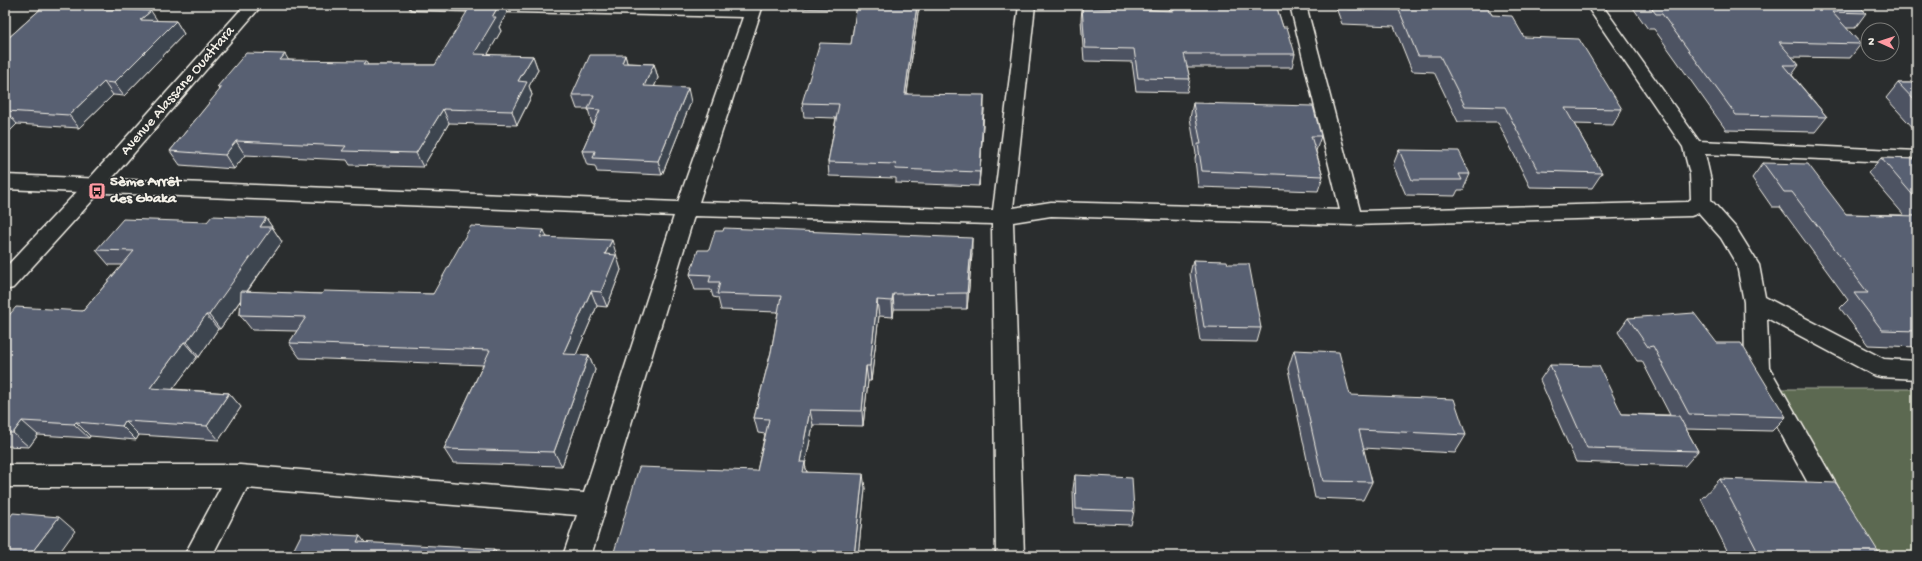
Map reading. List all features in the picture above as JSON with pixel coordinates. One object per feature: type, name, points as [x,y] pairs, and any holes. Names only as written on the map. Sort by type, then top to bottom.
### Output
[{"type":"street","name":"Avenue Alassane Ouattara","points":[[5,282],[95,185],[254,5]]},
{"type":"street","points":[[417,5],[754,9],[686,209],[577,556]]},
{"type":"street","points":[[1010,556],[1002,217],[1027,5]]},
{"type":"street","points":[[1298,5],[1352,218]]},
{"type":"street","points":[[5,182],[686,209],[1002,217],[1058,209],[1352,218],[1691,209],[1701,202],[1703,189],[1699,178],[1699,166],[1693,147],[1594,5]]},
{"type":"street","points":[[1693,147],[1917,157]]},
{"type":"street","points":[[1701,202],[1728,233],[1748,265],[1755,302],[1757,368],[1863,556]]},
{"type":"street","points":[[1755,302],[1881,368],[1917,370]]},
{"type":"street","points":[[5,476],[240,476],[593,505]]},
{"type":"street","points":[[198,556],[240,476]]},
{"type":"green space","points":[[1775,389],[1917,389],[1917,556],[1874,556]]},
{"type":"building","points":[[45,5],[86,5],[83,8],[151,11],[140,20],[176,21],[114,83],[104,82],[69,115],[5,112],[5,41]]},
{"type":"building","points":[[471,5],[499,5],[492,17],[496,17],[474,54],[533,56],[518,81],[527,82],[512,111],[443,109],[416,153],[342,151],[346,146],[236,141],[225,155],[170,151],[222,87],[217,87],[246,53],[285,54],[280,60],[366,61],[363,65],[435,65]]},
{"type":"building","points":[[857,5],[917,5],[905,94],[984,95],[980,172],[895,169],[896,164],[828,162],[839,104],[802,103],[820,43],[851,44]]},
{"type":"building","points":[[1173,5],[1276,5],[1283,27],[1287,27],[1295,54],[1184,54],[1190,79],[1138,78],[1134,49],[1085,48],[1082,7],[1174,11]]},
{"type":"building","points":[[1345,5],[1486,5],[1492,15],[1512,16],[1524,37],[1579,39],[1622,109],[1565,108],[1602,173],[1538,171],[1505,107],[1465,106],[1440,56],[1418,56],[1399,10],[1347,9]]},
{"type":"building","points":[[1649,5],[1858,5],[1866,13],[1832,12],[1860,44],[1779,42],[1799,65],[1783,65],[1827,117],[1736,115],[1662,14],[1656,14]]},
{"type":"building","points":[[590,55],[625,55],[622,63],[654,64],[644,86],[688,88],[658,161],[593,158],[595,151],[582,151],[600,110],[588,109],[594,95],[572,95]]},
{"type":"building","points":[[1898,83],[1917,83],[1917,103]]},
{"type":"building","points":[[1193,103],[1313,106],[1321,136],[1311,136],[1323,176],[1202,171],[1198,144],[1201,144]]},
{"type":"building","points":[[1399,150],[1459,151],[1470,174],[1459,174],[1462,180],[1412,180]]},
{"type":"building","points":[[1881,158],[1917,159],[1917,200]]},
{"type":"building","points":[[1763,163],[1808,164],[1846,214],[1917,216],[1917,331],[1882,330],[1854,293],[1868,293],[1792,192],[1784,192]]},
{"type":"building","points":[[212,216],[266,218],[260,227],[272,227],[209,315],[206,315],[187,342],[184,342],[150,388],[229,393],[207,426],[125,421],[122,426],[76,422],[74,424],[22,421],[13,433],[5,433],[5,320],[16,307],[83,311],[134,251],[96,250],[123,219],[207,222]]},
{"type":"building","points":[[471,226],[544,230],[540,237],[612,240],[605,254],[616,255],[601,292],[591,291],[563,354],[589,355],[554,452],[444,449],[490,350],[289,343],[306,317],[240,315],[241,291],[322,294],[324,291],[433,294]]},
{"type":"building","points":[[724,228],[972,238],[967,293],[893,294],[892,301],[877,300],[870,366],[866,366],[862,411],[810,410],[800,462],[805,462],[803,472],[863,474],[854,556],[678,556],[614,552],[639,467],[757,471],[769,419],[754,418],[771,352],[781,296],[717,294],[720,282],[709,282],[711,275],[690,274],[698,250],[709,250],[715,231],[723,231]]},
{"type":"building","points":[[1193,260],[1227,261],[1228,264],[1249,264],[1261,328],[1204,327]]},
{"type":"building","points":[[1694,313],[1717,343],[1741,343],[1786,417],[1689,414],[1653,346],[1648,347],[1628,318]]},
{"type":"building","points":[[1294,350],[1339,352],[1350,395],[1454,399],[1466,435],[1359,430],[1372,482],[1323,481]]},
{"type":"building","points":[[1550,365],[1599,366],[1622,414],[1679,416],[1698,451],[1587,448]]},
{"type":"building","points":[[1075,475],[1132,478],[1134,511],[1076,509]]},
{"type":"building","points":[[1720,479],[1836,483],[1881,556],[1759,554]]},
{"type":"building","points":[[13,513],[59,517],[29,556],[5,556],[5,524]]},
{"type":"building","points":[[302,533],[360,536],[357,542],[494,549],[491,556],[260,556],[262,553],[291,555]]},
{"type":"place","name":"5ème Arrêt des Gbaka","points":[[97,191]]}]
